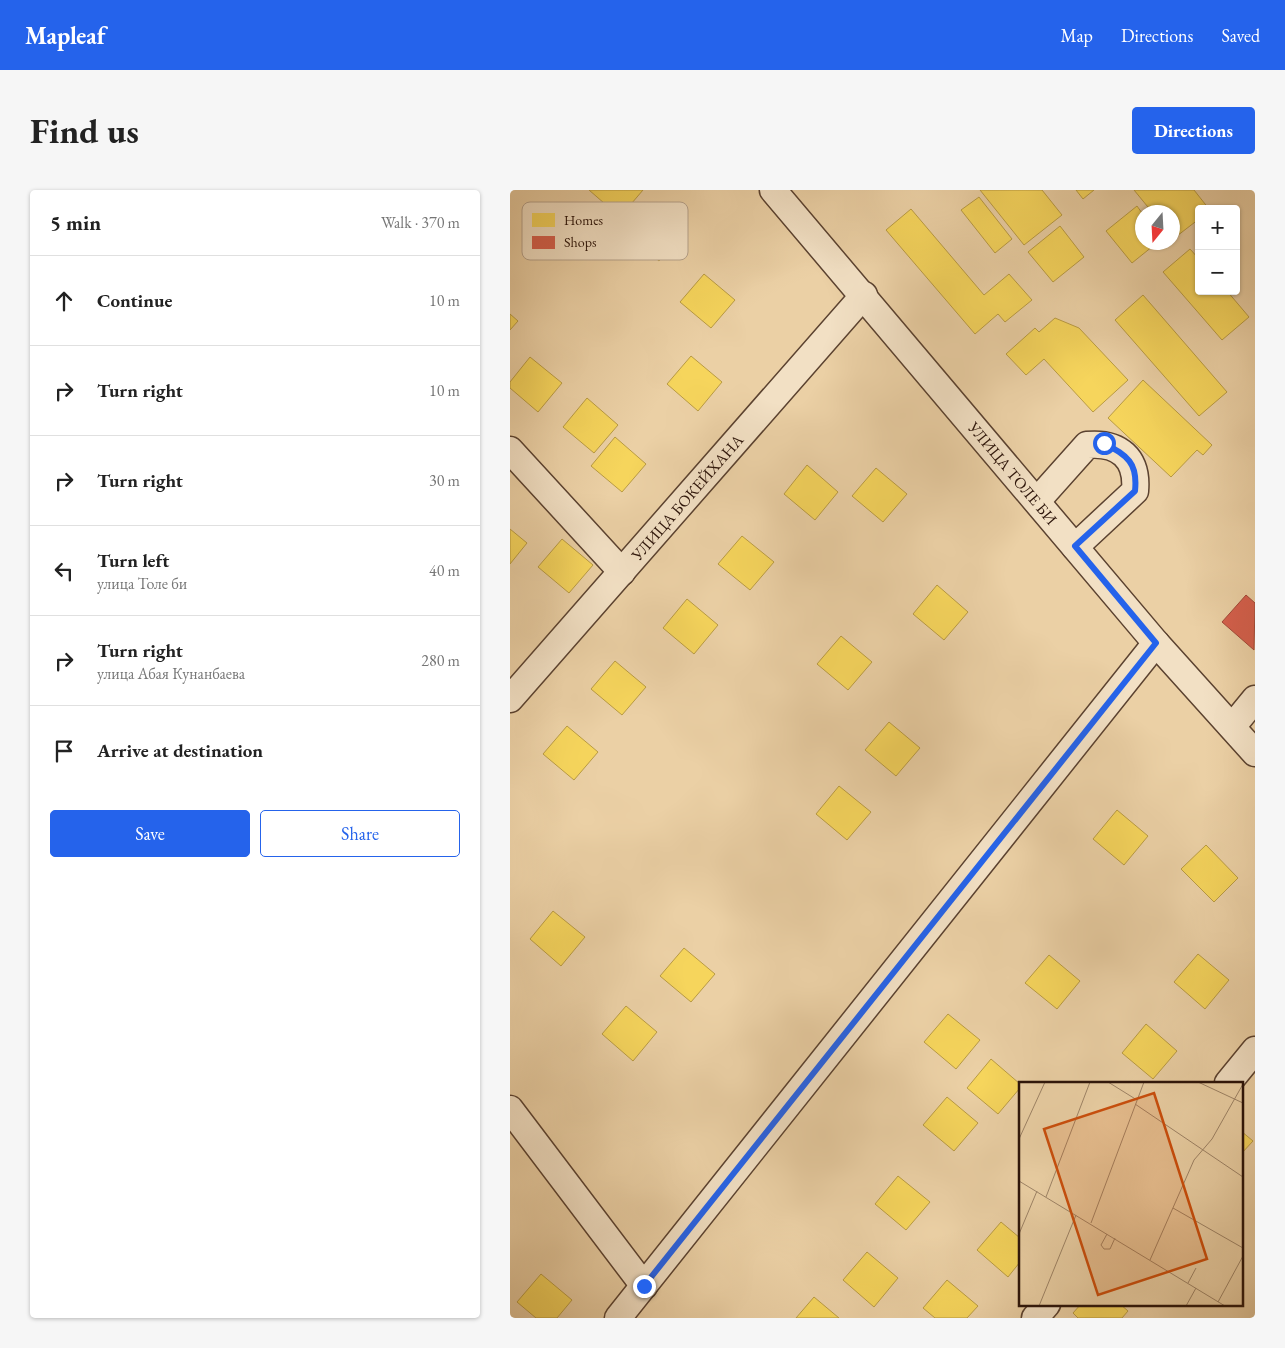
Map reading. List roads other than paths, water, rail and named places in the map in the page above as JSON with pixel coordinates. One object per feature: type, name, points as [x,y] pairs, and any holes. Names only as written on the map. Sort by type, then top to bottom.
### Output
[{"type":"street","name":"УЛИЦА ТОЛЕ БИ","points":[[773,190],[1156,643],[1255,753]]},
{"type":"street","name":"УЛИЦА БОКЕЙХАНА","points":[[510,699],[864,296]]},
{"type":"street","points":[[1037,501],[1087,445],[1104,443],[1128,456],[1136,476],[1135,491],[1075,546]]},
{"type":"street","points":[[510,450],[622,572]]},
{"type":"street","points":[[625,1316],[644,1286],[1156,643]]},
{"type":"street","points":[[1232,726],[1255,699]]},
{"type":"street","points":[[1229,1082],[1255,1050]]},
{"type":"street","points":[[510,1108],[644,1286]]},
{"type":"street","points":[[1035,1318],[1044,1306]]}]
